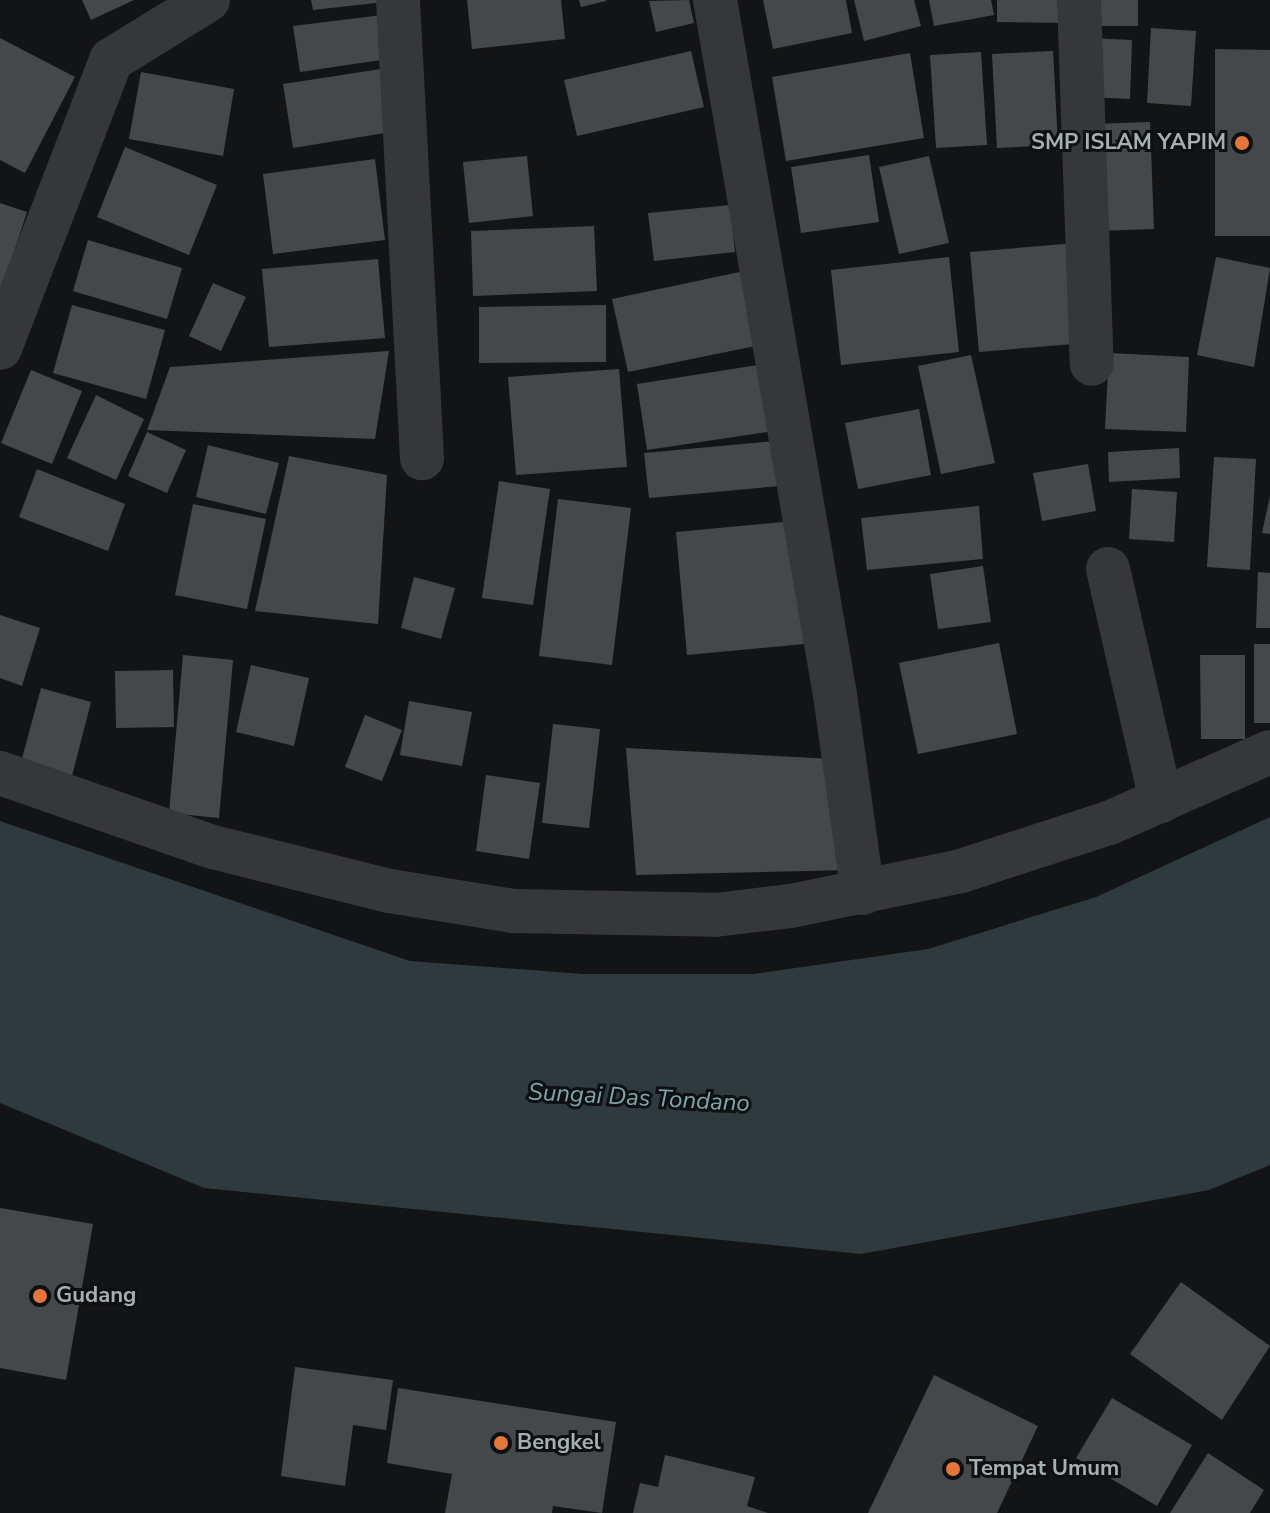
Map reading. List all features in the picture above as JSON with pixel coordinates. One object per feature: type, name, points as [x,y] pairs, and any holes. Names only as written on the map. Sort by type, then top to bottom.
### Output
[{"type":"street","points":[[0,348],[111,60],[208,0]]},
{"type":"street","points":[[398,0],[422,458]]},
{"type":"street","points":[[715,0],[835,695],[863,893]]},
{"type":"street","points":[[1079,0],[1092,364]]},
{"type":"street","points":[[1108,569],[1161,801]]},
{"type":"street","points":[[0,773],[213,847],[390,891],[514,911],[715,915],[863,893],[1045,846],[1161,801],[1270,752]]},
{"type":"water","name":"Sungai Das Tondano","points":[[1270,817],[1270,1165],[1209,1190],[861,1254],[204,1188],[0,1103],[0,821],[410,961],[583,974],[754,974],[928,949],[1096,897]]},
{"type":"building","points":[[82,0],[134,0],[91,20]]},
{"type":"building","points":[[311,0],[385,0],[385,2],[313,10]]},
{"type":"building","points":[[467,0],[561,0],[565,39],[472,49]]},
{"type":"building","points":[[579,0],[606,0],[606,1],[581,7]]},
{"type":"building","points":[[689,0],[694,23],[656,32],[649,1]]},
{"type":"building","points":[[763,0],[846,0],[852,33],[773,49]]},
{"type":"building","points":[[854,0],[914,0],[921,26],[864,41]]},
{"type":"building","points":[[929,0],[991,0],[994,15],[934,26]]},
{"type":"building","points":[[997,0],[1066,0],[1065,23],[997,22]]},
{"type":"building","points":[[1084,0],[1138,0],[1138,26],[1084,26]]},
{"type":"building","points":[[382,15],[388,59],[300,72],[293,26]]},
{"type":"building","points":[[1151,28],[1196,31],[1191,106],[1147,103]]},
{"type":"building","points":[[0,38],[75,77],[25,173],[0,160]]},
{"type":"building","points":[[1089,38],[1132,40],[1130,99],[1086,97]]},
{"type":"building","name":"SMP ISLAM YAPIM","points":[[1215,49],[1270,50],[1270,236],[1215,236]]},
{"type":"building","points":[[691,51],[704,107],[577,136],[564,80]]},
{"type":"building","points":[[1053,51],[1058,145],[997,148],[992,54]]},
{"type":"building","points":[[981,52],[987,145],[936,148],[930,55]]},
{"type":"building","points":[[910,53],[924,138],[786,161],[772,77]]},
{"type":"building","points":[[381,69],[391,132],[293,148],[283,84]]},
{"type":"building","points":[[141,72],[234,89],[223,156],[129,139]]},
{"type":"building","points":[[1150,122],[1154,229],[1096,231],[1092,124]]},
{"type":"building","points":[[125,147],[217,185],[189,255],[97,217]]},
{"type":"building","points":[[869,155],[879,222],[801,233],[791,167]]},
{"type":"building","points":[[527,156],[533,216],[469,223],[463,162]]},
{"type":"building","points":[[929,156],[949,243],[899,254],[879,167]]},
{"type":"building","points":[[375,159],[385,240],[273,254],[263,174]]},
{"type":"building","points":[[0,203],[27,212],[1,291],[0,291]]},
{"type":"building","points":[[730,205],[735,252],[654,261],[648,213]]},
{"type":"building","points":[[594,226],[597,291],[473,296],[471,231]]},
{"type":"building","points":[[88,240],[182,268],[167,319],[73,291]]},
{"type":"building","points":[[1076,243],[1085,343],[979,352],[970,252]]},
{"type":"building","points":[[949,257],[959,352],[841,365],[831,270]]},
{"type":"building","points":[[1216,257],[1270,268],[1254,367],[1197,355]]},
{"type":"building","points":[[378,259],[385,338],[269,347],[262,269]]},
{"type":"building","points":[[749,270],[765,344],[628,372],[612,299]]},
{"type":"building","points":[[213,283],[246,297],[221,351],[189,336]]},
{"type":"building","points":[[72,305],[165,330],[146,399],[53,373]]},
{"type":"building","points":[[606,305],[606,362],[479,363],[479,307]]},
{"type":"building","points":[[389,351],[375,439],[147,430],[170,367]]},
{"type":"building","points":[[1109,353],[1189,357],[1186,432],[1105,429]]},
{"type":"building","points":[[971,355],[995,463],[941,474],[918,366]]},
{"type":"building","points":[[764,364],[774,431],[647,450],[637,384]]},
{"type":"building","points":[[619,369],[627,467],[516,475],[508,377]]},
{"type":"building","points":[[31,370],[82,391],[52,464],[1,443]]},
{"type":"building","points":[[96,395],[144,419],[116,480],[67,458]]},
{"type":"building","points":[[919,409],[931,475],[858,489],[845,423]]},
{"type":"building","points":[[147,432],[186,450],[167,493],[128,476]]},
{"type":"building","points":[[786,440],[790,485],[649,498],[644,453]]},
{"type":"building","points":[[208,445],[279,463],[266,514],[196,497]]},
{"type":"building","points":[[1179,448],[1180,478],[1109,482],[1108,452]]},
{"type":"building","points":[[289,456],[387,475],[378,624],[255,611]]},
{"type":"building","points":[[1214,457],[1256,459],[1250,570],[1207,567]]},
{"type":"building","points":[[1088,464],[1096,511],[1042,521],[1033,473]]},
{"type":"building","points":[[37,469],[125,504],[108,551],[19,517]]},
{"type":"building","points":[[499,481],[550,489],[533,605],[482,598]]},
{"type":"building","points":[[1132,489],[1177,492],[1174,542],[1129,539]]},
{"type":"building","points":[[1270,496],[1270,534],[1262,533]]},
{"type":"building","points":[[558,499],[631,508],[612,665],[539,656]]},
{"type":"building","points":[[193,504],[266,519],[247,609],[175,595]]},
{"type":"building","points":[[979,506],[983,559],[867,570],[861,518]]},
{"type":"building","points":[[793,521],[804,644],[687,655],[676,532]]},
{"type":"building","points":[[983,566],[991,622],[938,629],[930,574]]},
{"type":"building","points":[[1258,572],[1270,573],[1270,628],[1256,628]]},
{"type":"building","points":[[414,577],[455,588],[441,639],[401,628]]},
{"type":"building","points":[[0,615],[40,628],[22,686],[0,678]]},
{"type":"building","points":[[999,643],[1017,734],[918,754],[899,663]]},
{"type":"building","points":[[1254,644],[1270,644],[1270,723],[1254,723]]},
{"type":"building","points":[[183,655],[233,660],[219,818],[169,813]]},
{"type":"building","points":[[1200,655],[1245,655],[1245,739],[1201,739]]},
{"type":"building","points":[[251,665],[309,678],[294,746],[236,732]]},
{"type":"building","points":[[173,670],[174,727],[116,728],[115,671]]},
{"type":"building","points":[[41,688],[91,702],[71,780],[20,766]]},
{"type":"building","points":[[409,701],[472,712],[462,766],[400,755]]},
{"type":"building","points":[[365,715],[402,730],[382,781],[345,767]]},
{"type":"building","points":[[553,724],[600,729],[589,828],[542,823]]},
{"type":"building","points":[[626,748],[833,759],[850,870],[636,875]]},
{"type":"building","points":[[486,775],[540,783],[529,859],[476,851]]},
{"type":"building","name":"Gudang","points":[[0,1208],[93,1224],[66,1380],[0,1368]]},
{"type":"building","points":[[1181,1282],[1270,1346],[1222,1420],[1130,1354]]},
{"type":"building","points":[[295,1367],[393,1380],[386,1430],[353,1425],[345,1486],[281,1476]]},
{"type":"building","name":"Tempat Umum","points":[[934,1375],[1038,1426],[997,1513],[868,1513]]},
{"type":"building","name":"Bengkel","points":[[398,1388],[616,1422],[602,1513],[553,1506],[552,1513],[445,1513],[452,1474],[387,1463]]},
{"type":"building","points":[[1112,1398],[1192,1445],[1157,1506],[1076,1458]]},
{"type":"building","points":[[1208,1453],[1264,1490],[1250,1513],[1170,1513]]},
{"type":"building","points":[[665,1455],[755,1477],[747,1506],[768,1513],[633,1513],[640,1483],[658,1487]]},
{"type":"place","name":"SMP ISLAM YAPIM","points":[[1242,143]]},
{"type":"place","name":"Gudang","points":[[40,1296]]},
{"type":"place","name":"Bengkel","points":[[501,1443]]},
{"type":"place","name":"Tempat Umum","points":[[953,1469]]}]
